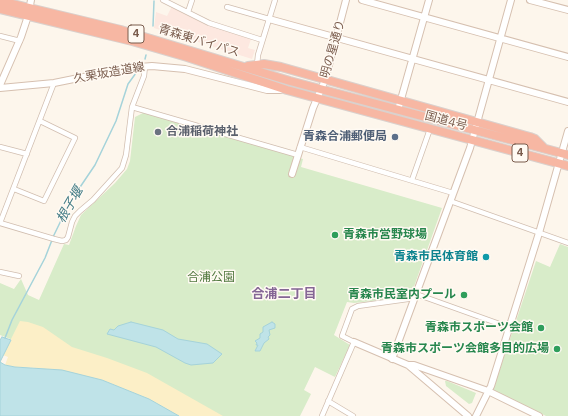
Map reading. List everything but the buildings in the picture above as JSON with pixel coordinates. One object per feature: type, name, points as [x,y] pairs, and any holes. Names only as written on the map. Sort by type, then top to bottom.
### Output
[{"type":"highway","name":"青森東バイパス","points":[[0,1],[30,4],[321,89]]},
{"type":"highway","name":"青森東バイパス","points":[[0,9],[132,41],[317,98]]},
{"type":"highway","points":[[242,66],[272,65],[400,100],[476,126]]},
{"type":"highway","name":"国道4号","points":[[321,89],[398,110],[476,126]]},
{"type":"highway","name":"国道4号","points":[[317,98],[568,166]]},
{"type":"highway","name":"4","points":[[476,126],[534,138],[544,148],[565,154]]},
{"type":"street","points":[[163,0],[210,23],[262,40]]},
{"type":"street","points":[[188,12],[192,0]]},
{"type":"street","points":[[257,65],[262,40],[275,0]]},
{"type":"street","name":"明の星通り","points":[[292,174],[324,80],[346,0]]},
{"type":"street","points":[[362,0],[568,57]]},
{"type":"street","points":[[398,110],[429,0]]},
{"type":"street","points":[[392,359],[472,140],[511,0]]},
{"type":"street","points":[[530,0],[568,10]]},
{"type":"street","points":[[0,87],[20,41],[28,16],[30,4]]},
{"type":"street","points":[[228,7],[568,102]]},
{"type":"street","points":[[0,36],[20,41]]},
{"type":"street","points":[[54,84],[0,223],[62,241],[66,240],[68,237],[75,216],[94,200],[122,168],[126,155],[132,107],[144,76],[144,66]]},
{"type":"street","name":"久栗坂造道線","points":[[0,87],[54,84],[144,66],[185,69],[267,90],[287,90]]},
{"type":"street","points":[[132,107],[298,155]]},
{"type":"street","points":[[14,189],[44,201],[75,138],[40,121]]},
{"type":"street","points":[[412,180],[430,129]]},
{"type":"street","points":[[476,416],[491,386],[559,163],[565,154],[568,130]]},
{"type":"street","points":[[0,147],[27,154]]},
{"type":"street","points":[[300,147],[453,193]]},
{"type":"street","points":[[450,201],[539,232],[568,244]]},
{"type":"street","points":[[0,272],[19,276]]},
{"type":"street","points":[[468,416],[408,365],[342,336],[352,308],[356,306],[415,296],[508,327]]},
{"type":"street","points":[[322,416],[354,342]]},
{"type":"street","points":[[408,365],[414,365],[488,391],[539,416]]},
{"type":"street","points":[[328,401],[353,416]]},
{"type":"shaded area","points":[[172,6],[209,25],[251,39],[248,48],[255,50],[252,59],[154,28],[156,12],[167,16]]},
{"type":"green space","name":"合浦公園","points":[[145,112],[303,159],[301,167],[442,208],[411,295],[408,297],[354,303],[347,302],[334,335],[350,345],[335,377],[315,367],[304,390],[311,394],[300,416],[179,416],[149,399],[102,380],[62,370],[13,340],[0,335],[0,283],[14,289],[21,279],[28,295],[39,300],[64,244],[69,245],[81,215],[115,183],[127,169],[130,161],[135,117]]},
{"type":"green space","name":"青森市スポーツ会館","points":[[560,244],[568,247],[568,416],[546,416],[493,390],[536,261],[550,267]]},
{"type":"green space","points":[[445,381],[476,393],[472,403],[469,404],[446,386]]},
{"type":"sand","points":[[20,321],[43,327],[72,347],[147,373],[223,416],[179,416],[149,399],[102,380],[38,368],[5,365],[8,357],[3,355]]},
{"type":"water","points":[[131,322],[163,330],[178,339],[207,344],[222,354],[213,363],[191,365],[156,347],[107,334],[110,329],[114,330],[118,326]]},
{"type":"water","points":[[272,322],[275,324],[275,328],[269,330],[269,339],[264,343],[260,351],[255,351],[258,345],[256,345],[257,343],[255,341],[260,338],[260,334],[263,332],[263,327]]},
{"type":"water","points":[[2,337],[11,340],[0,362],[0,340]]},
{"type":"water","points":[[0,362],[5,365],[15,367],[62,370],[102,380],[149,399],[179,416],[0,416]]},
{"type":"waterway","name":"根子堰","points":[[153,26],[154,1]]},
{"type":"waterway","name":"根子堰","points":[[145,59],[146,55]]},
{"type":"waterway","name":"根子堰","points":[[53,237],[70,202],[95,165],[116,121],[128,84],[136,73]]},
{"type":"waterway","name":"根子堰","points":[[5,338],[12,320],[45,258],[52,240]]},
{"type":"place","name":"合浦稲荷神社","points":[[158,132]]},
{"type":"place","name":"青森合浦郵便局","points":[[395,137]]},
{"type":"place","name":"青森市営野球場","points":[[335,235]]},
{"type":"place","name":"青森市民体育館","points":[[486,257]]},
{"type":"place","name":"青森市民室内プール","points":[[464,295]]},
{"type":"place","name":"青森市スポーツ会館","points":[[541,328]]},
{"type":"place","name":"青森市スポーツ会館多目的広場","points":[[557,349]]},
{"type":"district","name":"合浦二丁目","points":[[284,294]]}]
